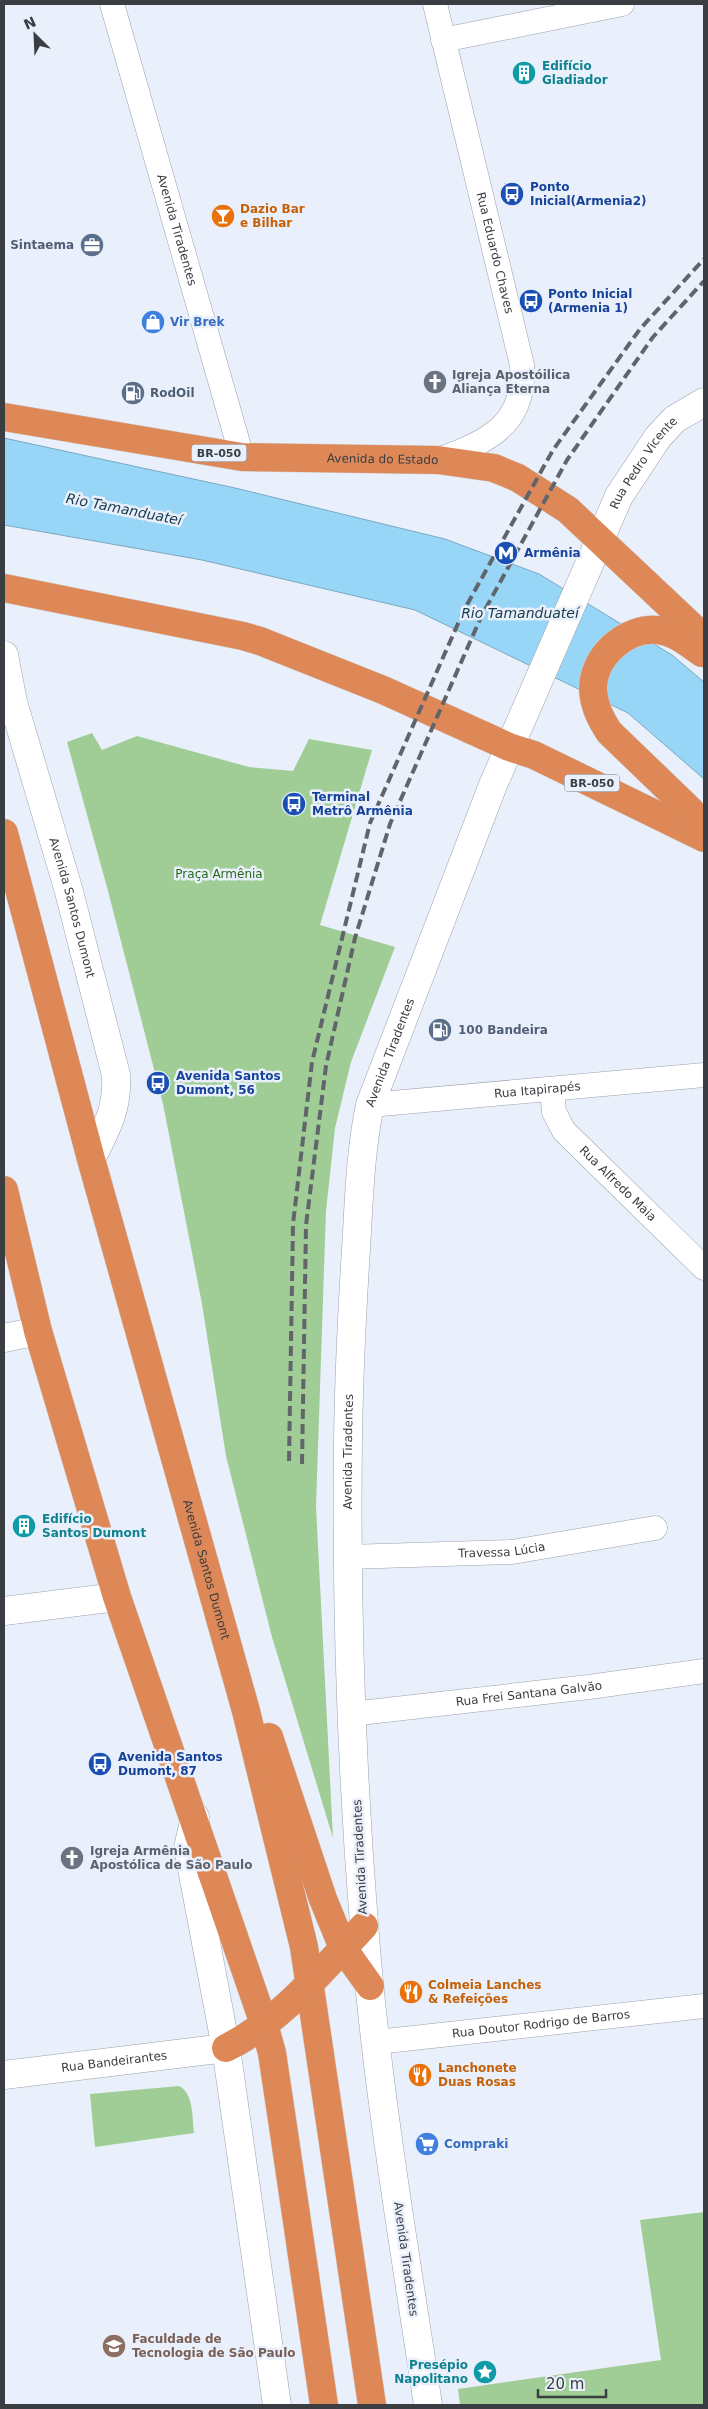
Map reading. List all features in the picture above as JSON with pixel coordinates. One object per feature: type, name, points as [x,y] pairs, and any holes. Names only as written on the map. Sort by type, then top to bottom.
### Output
[{"type":"highway","name":"Avenida do Estado","points":[[4,417],[242,457],[438,460],[494,468],[518,478],[568,510],[704,638]]},
{"type":"highway","name":"BR-050","points":[[4,588],[244,636],[383,690],[508,747],[534,755],[702,837]]},
{"type":"highway","points":[[702,837],[691,811],[609,732],[598,713],[593,687],[603,659],[616,644],[634,633],[648,630],[677,636],[704,655]]},
{"type":"highway","name":"Avenida Santos Dumont","points":[[4,834],[91,1160],[246,1711],[301,1938],[310,1983]]},
{"type":"highway","points":[[4,1190],[22,1271],[38,1330],[117,1597],[195,1817],[272,2053],[324,2405]]},
{"type":"highway","points":[[246,1711],[269,1737],[323,1899],[343,1948],[370,1986]]},
{"type":"highway","points":[[226,2048],[244,2039],[264,2024],[310,1983],[364,1926]]},
{"type":"highway","points":[[310,1983],[372,2405]]},
{"type":"main road","name":"Rua Pedro Vicente","points":[[600,540],[619,496],[648,450],[674,419],[704,402]]},
{"type":"main road","name":"Avenida Tiradentes","points":[[428,2405],[390,2150],[370,1986],[364,1926],[352,1714],[347,1557],[349,1363],[362,1144],[370,1105],[454,883],[508,747],[583,582],[600,540]]},
{"type":"main road","name":"Avenida Santos Dumont","points":[[4,655],[13,702],[91,974],[116,1075],[117,1096],[114,1111],[91,1160]]},
{"type":"main road","points":[[4,1251],[22,1271]]},
{"type":"main road","points":[[4,1338],[38,1330]]},
{"type":"main road","points":[[4,1611],[117,1597]]},
{"type":"main road","points":[[195,1817],[188,1848],[226,2048],[277,2405]]},
{"type":"main road","name":"Rua Bandeirantes","points":[[4,2074],[226,2048]]},
{"type":"street","name":"Avenida Tiradentes","points":[[112,4],[242,457]]},
{"type":"street","name":"Rua Eduardo Chaves","points":[[435,4],[522,365],[524,386],[519,404],[508,421],[469,448],[438,460]]},
{"type":"street","points":[[443,40],[622,4]]},
{"type":"street","name":"Rua Itapirapés","points":[[370,1105],[704,1074]]},
{"type":"street","name":"Rua Alfredo Maia","points":[[552,1088],[554,1112],[564,1131],[704,1268]]},
{"type":"street","name":"Travessa Lúcia","points":[[347,1557],[512,1552],[655,1528]]},
{"type":"street","name":"Rua Frei Santana Galvão","points":[[352,1714],[590,1687],[704,1671]]},
{"type":"street","name":"Rua Doutor Rodrigo de Barros","points":[[377,2042],[704,2006]]},
{"type":"green space","name":"Praça Armênia","points":[[92,733],[102,750],[137,736],[249,767],[293,771],[309,739],[372,750],[320,925],[395,947],[351,1062],[335,1128],[326,1211],[316,1506],[333,1838],[272,1637],[226,1456],[202,1304],[163,1104],[67,742]]},
{"type":"green space","points":[[179,2086],[184,2089],[190,2100],[194,2133],[95,2147],[90,2094]]},
{"type":"green space","points":[[704,2212],[704,2405],[460,2405],[458,2389],[661,2360],[640,2220]]},
{"type":"water","name":"Rio Tamanduateí","points":[[4,438],[235,488],[445,539],[539,574],[672,655],[704,682],[704,779],[628,713],[415,610],[202,560],[4,525]]},
{"type":"railway","points":[[289,1461],[293,1224],[312,1062],[370,823],[464,610],[553,450],[640,329],[704,259]]},
{"type":"railway","points":[[302,1464],[306,1225],[326,1066],[355,938],[390,824],[481,617],[567,460],[653,337],[704,281]]},
{"type":"place","name":"Edifício Gladiador","points":[[524,73]]},
{"type":"place","name":"Ponto Inicial(Armenia2)","points":[[512,194]]},
{"type":"place","name":"Dazio Bar e Bilhar","points":[[223,216]]},
{"type":"place","name":"Sintaema","points":[[92,245]]},
{"type":"place","name":"Ponto Inicial (Armenia 1)","points":[[531,301]]},
{"type":"place","name":"Vir Brek","points":[[153,322]]},
{"type":"place","name":"Igreja Apostóilica Aliança Eterna","points":[[435,382]]},
{"type":"place","name":"RodOil","points":[[133,393]]},
{"type":"place","name":"Armênia","points":[[506,553]]},
{"type":"place","name":"Terminal Metrô Armênia","points":[[294,804]]},
{"type":"place","name":"100 Bandeira","points":[[440,1030]]},
{"type":"place","name":"Avenida Santos Dumont, 56","points":[[158,1083]]},
{"type":"place","name":"Edifício Santos Dumont","points":[[24,1526]]},
{"type":"place","name":"Avenida Santos Dumont, 87","points":[[100,1764]]},
{"type":"place","name":"Igreja Armênia Apostólica de São Paulo","points":[[72,1858]]},
{"type":"place","name":"Colmeia Lanches & Refeições","points":[[411,1992]]},
{"type":"place","name":"Lanchonete Duas Rosas","points":[[420,2075]]},
{"type":"place","name":"Compraki","points":[[427,2144]]},
{"type":"place","name":"Faculdade de Tecnologia de São Paulo","points":[[114,2346]]},
{"type":"place","name":"Presépio Napolitano","points":[[485,2372]]}]
